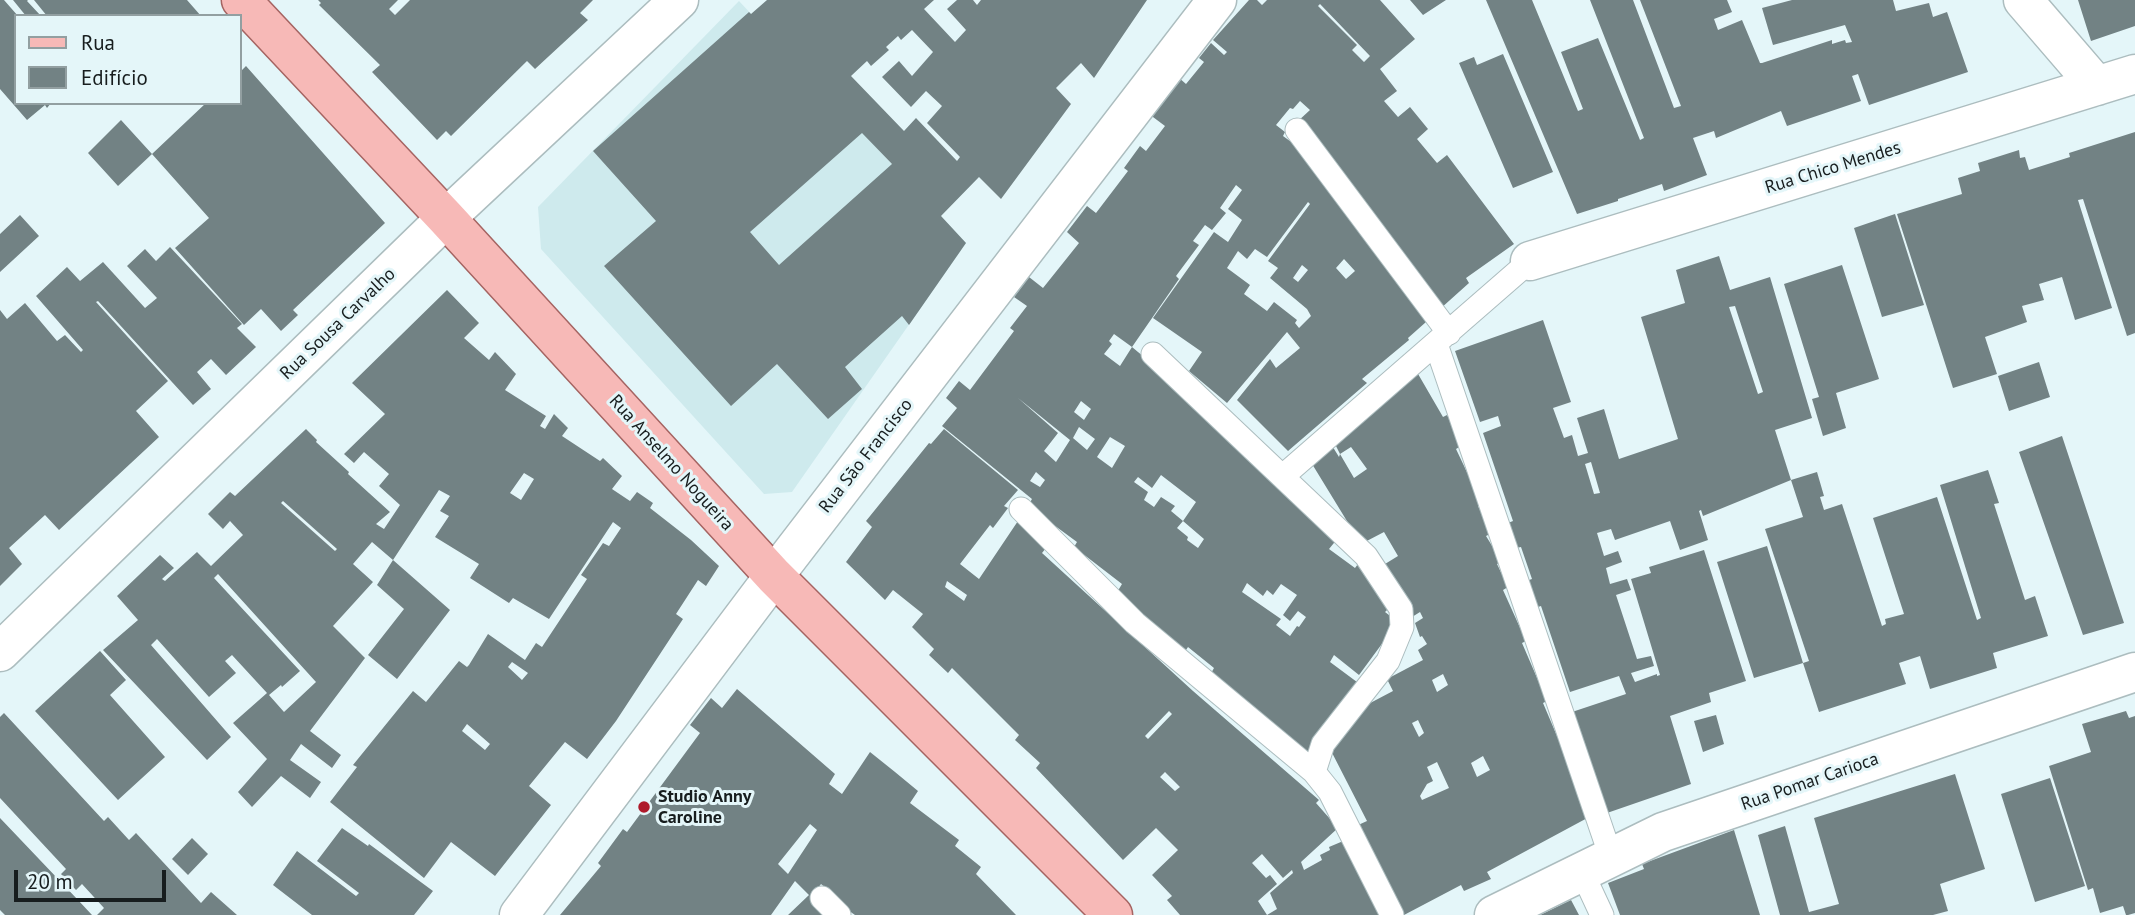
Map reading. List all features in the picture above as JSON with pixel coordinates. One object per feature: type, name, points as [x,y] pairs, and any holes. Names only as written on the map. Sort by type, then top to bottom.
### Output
[{"type":"main road","name":"Rua Anselmo Nogueira","points":[[241,0],[446,218],[774,576],[1113,915]]},
{"type":"street","name":"Rua Sousa Carvalho","points":[[0,652],[446,218],[680,0]]},
{"type":"street","name":"Rua São Francisco","points":[[519,915],[774,576],[1217,0]]},
{"type":"street","points":[[2023,0],[2097,86]]},
{"type":"street","name":"Rua Chico Mendes","points":[[1530,261],[2135,74]]},
{"type":"street","name":"Rua Pomar Carioca","points":[[1494,915],[1663,832],[2135,672]]},
{"type":"lane","points":[[1297,130],[1443,338],[1596,865],[1602,915]]},
{"type":"lane","points":[[1283,476],[1530,261]]},
{"type":"lane","points":[[1153,354],[1366,556],[1401,609],[1402,627],[1388,661],[1323,744],[1314,772]]},
{"type":"lane","points":[[1021,509],[1135,623],[1314,772],[1330,792],[1392,915]]},
{"type":"lane","points":[[822,898],[839,915]]},
{"type":"shaded area","points":[[739,1],[966,243],[792,492],[764,494],[541,249],[538,207]]},
{"type":"building","points":[[0,0],[4,0],[16,14],[14,14],[14,105],[45,105],[27,120],[0,89]]},
{"type":"building","points":[[13,0],[28,0],[39,14],[24,14]]},
{"type":"building","points":[[34,0],[187,0],[199,14],[45,14]]},
{"type":"building","points":[[318,0],[398,0],[389,9],[395,15],[410,0],[593,0],[580,13],[588,20],[535,69],[527,61],[451,136],[446,131],[437,140],[372,72],[380,65],[319,5],[321,3]]},
{"type":"building","points":[[767,0],[934,0],[924,9],[955,42],[966,30],[947,9],[957,0],[973,0],[977,5],[981,0],[1147,0],[1094,78],[1081,63],[1056,88],[1071,104],[1001,199],[979,177],[941,216],[966,243],[909,325],[902,316],[845,367],[862,389],[828,419],[777,364],[731,406],[604,266],[656,221],[593,151],[749,12],[751,14]],"holes":[[[912,30],[933,52],[912,76],[899,61],[882,77],[911,107],[926,91],[942,106],[927,123],[960,157],[957,161],[916,118],[904,131],[851,76],[867,61],[871,66],[889,50],[886,47],[898,36],[901,40]],[[862,133],[892,164],[779,265],[750,232]]]},
{"type":"building","points":[[1249,0],[1257,0],[1262,5],[1267,0],[1380,0],[1415,39],[1380,69],[1397,91],[1384,101],[1398,117],[1410,107],[1428,129],[1417,139],[1437,163],[1447,155],[1514,244],[1466,278],[1469,283],[1440,309],[1297,122],[1310,110],[1300,101],[1293,109],[1290,108],[1276,125],[1285,132],[1283,136],[1309,155],[1326,181],[1324,185],[1348,205],[1435,314],[1408,338],[1409,340],[1362,379],[1367,383],[1288,451],[1237,400],[1270,359],[1276,368],[1300,348],[1287,332],[1227,403],[1189,371],[1202,352],[1153,318],[1214,232],[1228,242],[1242,220],[1228,209],[1242,190],[1236,185],[1220,208],[1226,213],[1212,230],[1205,225],[1193,241],[1199,245],[1176,276],[1179,279],[1132,347],[1338,538],[1329,549],[1355,568],[1358,564],[1392,605],[1385,612],[1398,622],[1359,675],[1334,655],[1330,662],[1361,685],[1310,754],[1209,677],[1214,668],[1188,647],[1184,653],[1116,594],[1122,584],[1074,547],[1077,542],[1028,506],[1032,499],[942,426],[957,408],[946,398],[959,381],[970,390],[1014,331],[1010,328],[1027,306],[1014,297],[1029,277],[1043,288],[1079,243],[1067,232],[1087,206],[1096,213],[1128,171],[1124,168],[1140,146],[1146,151],[1165,126],[1149,114],[1178,77],[1186,84],[1204,62],[1199,58],[1211,43],[1224,55],[1227,52],[1213,40]],"holes":[[[1320,4],[1370,56],[1364,62],[1352,50],[1357,45],[1318,6]],[[1308,202],[1310,204],[1268,261],[1278,268],[1270,278],[1307,309],[1311,316],[1299,328],[1295,323],[1297,320],[1274,302],[1267,311],[1244,294],[1250,285],[1227,268],[1238,251],[1247,259],[1255,249],[1267,257]],[[1344,259],[1355,271],[1346,279],[1336,268]],[[1302,265],[1308,270],[1298,282],[1293,278]],[[1114,334],[1132,347],[1120,366],[1104,354],[1112,344],[1109,341]],[[1018,398],[1070,440],[1056,462],[1044,451],[1058,433]],[[1081,401],[1091,409],[1084,420],[1074,412]],[[1079,427],[1095,439],[1087,450],[1073,438]],[[1110,437],[1125,446],[1112,468],[1097,457]],[[1036,472],[1045,480],[1040,487],[1030,481]],[[1161,475],[1196,502],[1183,521],[1171,511],[1175,506],[1161,497],[1154,507],[1144,500],[1148,492],[1134,482],[1138,477],[1152,488]],[[1183,521],[1204,539],[1198,548],[1177,528]],[[1247,583],[1263,596],[1267,590],[1273,595],[1281,584],[1297,595],[1283,615],[1290,621],[1298,611],[1306,617],[1290,636],[1276,625],[1281,619],[1242,592]]]},
{"type":"building","points":[[1410,0],[1446,0],[1423,15]]},
{"type":"building","points":[[1486,0],[1532,0],[1578,111],[1583,109],[1561,52],[1598,38],[1640,140],[1644,138],[1590,0],[1633,0],[1674,108],[1681,106],[1640,0],[1727,0],[1732,12],[1714,19],[1718,30],[1742,20],[1760,63],[1832,40],[1832,44],[1845,40],[1846,43],[1852,42],[1845,25],[1773,45],[1762,8],[1792,0],[1893,0],[1896,11],[1929,3],[1933,17],[1947,12],[1968,72],[1869,105],[1858,74],[1852,76],[1861,101],[1787,126],[1781,111],[1716,138],[1714,131],[1693,138],[1707,175],[1664,191],[1662,184],[1577,214]]},
{"type":"building","points":[[2078,0],[2135,0],[2135,26],[2091,41]]},
{"type":"building","points":[[1503,54],[1553,172],[1513,188],[1459,63],[1474,57],[1477,65]]},
{"type":"building","points":[[246,66],[385,223],[293,310],[298,315],[281,331],[261,309],[244,325],[175,248],[209,218],[152,154],[204,105],[242,105],[242,70]]},
{"type":"building","points":[[121,120],[152,154],[118,186],[88,153]]},
{"type":"building","points":[[2135,132],[2135,333],[2127,336],[2083,199],[2078,200],[2112,308],[2075,320],[2062,277],[2039,284],[2044,300],[2022,306],[2027,322],[1985,337],[1997,374],[1953,388],[1897,214],[1962,194],[1958,178],[1980,171],[1978,163],[2019,150],[2020,158],[2025,157],[2029,170],[2070,157],[2069,153]]},
{"type":"building","points":[[1895,214],[1924,305],[1882,317],[1854,228]]},
{"type":"building","points":[[20,215],[39,236],[0,272],[0,234]]},
{"type":"building","points":[[170,247],[242,324],[237,328],[256,347],[226,375],[211,359],[197,372],[211,389],[193,405],[98,301],[96,302],[168,381],[136,411],[159,437],[59,530],[45,515],[9,548],[22,564],[0,586],[0,310],[7,319],[25,303],[57,341],[65,335],[81,352],[83,350],[36,296],[67,267],[80,281],[103,262],[145,308],[157,298],[127,266],[145,249],[156,261]]},
{"type":"building","points":[[1719,256],[1730,290],[1770,277],[1812,418],[1775,430],[1791,480],[1703,516],[1701,510],[1699,511],[1708,540],[1680,550],[1670,521],[1615,540],[1611,529],[1597,533],[1604,556],[1618,551],[1622,562],[1606,568],[1610,584],[1627,579],[1631,590],[1616,595],[1637,659],[1651,656],[1654,666],[1631,673],[1635,682],[1660,675],[1631,579],[1651,573],[1649,567],[1704,550],[1746,681],[1709,693],[1711,702],[1670,716],[1691,784],[1607,813],[1572,712],[1626,694],[1619,676],[1570,692],[1541,606],[1535,608],[1526,581],[1532,579],[1521,547],[1516,548],[1508,523],[1513,521],[1483,433],[1501,426],[1498,416],[1480,422],[1455,351],[1543,320],[1571,402],[1553,408],[1564,438],[1572,435],[1578,456],[1588,453],[1577,418],[1604,409],[1619,459],[1678,439],[1641,317],[1685,303],[1676,270]],"holes":[[[1735,306],[1763,392],[1758,394],[1729,307]],[[1591,462],[1600,493],[1594,494],[1585,464]]]},
{"type":"building","points":[[1842,265],[1879,379],[1836,393],[1846,428],[1823,436],[1812,399],[1819,397],[1784,284]]},
{"type":"building","points":[[447,290],[479,323],[464,338],[489,360],[495,352],[516,374],[505,390],[546,416],[540,426],[545,429],[554,414],[568,428],[562,436],[600,461],[603,458],[622,476],[612,489],[630,501],[637,492],[653,503],[650,508],[719,566],[706,586],[698,580],[676,614],[683,619],[616,721],[587,759],[565,742],[529,786],[551,805],[495,876],[451,842],[424,878],[330,802],[357,767],[353,765],[413,691],[426,702],[459,661],[467,667],[469,665],[488,634],[525,660],[536,643],[542,647],[587,579],[581,575],[603,543],[609,546],[621,528],[613,522],[549,619],[513,598],[509,603],[470,578],[479,564],[435,537],[449,516],[440,511],[450,496],[439,490],[393,560],[372,542],[353,564],[373,582],[333,626],[365,658],[310,731],[341,755],[332,768],[301,744],[290,760],[321,782],[310,798],[281,776],[252,807],[238,792],[267,759],[233,723],[267,693],[232,655],[225,661],[236,673],[209,697],[157,639],[151,645],[231,737],[207,760],[103,650],[138,620],[117,596],[160,555],[174,568],[162,579],[165,581],[197,552],[211,566],[243,535],[230,521],[223,529],[208,514],[230,492],[235,496],[306,429],[348,474],[390,512],[376,524],[384,529],[400,505],[379,486],[389,474],[364,452],[354,463],[344,454],[385,414],[352,383]],"holes":[[[524,473],[534,479],[521,500],[510,493]],[[283,501],[337,549],[335,551],[281,503]],[[218,574],[316,682],[284,712],[269,695],[300,671],[214,578]],[[512,662],[528,673],[522,680],[508,667]],[[467,724],[490,744],[485,750],[462,731]]]},
{"type":"building","points":[[2039,362],[2050,397],[2009,411],[1998,376]]},
{"type":"building","points":[[1414,367],[1443,417],[1447,415],[1464,444],[1456,449],[1482,504],[1478,506],[1492,533],[1486,536],[1502,562],[1497,564],[1508,587],[1503,590],[1526,641],[1522,643],[1547,701],[1543,703],[1591,816],[1487,872],[1491,879],[1464,891],[1461,885],[1404,915],[1397,915],[1356,826],[1367,821],[1326,741],[1355,711],[1393,691],[1387,679],[1423,660],[1418,650],[1427,644],[1422,636],[1420,637],[1415,623],[1423,618],[1420,612],[1412,617],[1385,564],[1398,556],[1384,532],[1361,544],[1309,459],[1331,444],[1339,457],[1336,446]],"holes":[[[1351,447],[1367,469],[1354,478],[1340,454]],[[1443,674],[1448,685],[1437,692],[1432,680]],[[1418,720],[1424,733],[1419,737],[1412,723]],[[1483,756],[1490,770],[1477,777],[1471,763]],[[1437,762],[1449,788],[1422,800],[1420,796],[1427,784],[1433,781],[1427,767]]]},
{"type":"building","points":[[944,429],[1018,490],[1004,506],[1008,508],[993,528],[990,525],[960,564],[979,579],[1020,518],[1050,543],[1042,553],[1193,691],[1319,800],[1316,803],[1338,828],[1301,862],[1304,870],[1322,860],[1320,855],[1330,850],[1329,847],[1348,839],[1383,915],[1267,915],[1180,915],[1167,900],[1172,896],[1152,875],[1178,850],[1156,828],[1123,860],[1036,768],[1040,763],[1015,740],[1019,735],[952,668],[948,673],[929,655],[934,649],[912,627],[923,614],[893,590],[885,600],[846,562],[872,527],[866,521],[929,443]],"holes":[[[947,581],[967,595],[964,601],[945,587]],[[1169,711],[1172,714],[1148,739],[1145,736]],[[1165,772],[1180,787],[1175,791],[1160,777]],[[1262,854],[1283,878],[1292,870],[1293,873],[1270,893],[1277,909],[1267,915],[1258,901],[1277,884],[1270,875],[1266,878],[1252,863]]]},
{"type":"building","points":[[2062,436],[2124,623],[2083,635],[2019,452]]},
{"type":"building","points":[[1988,470],[1999,503],[1994,504],[2025,600],[2035,596],[2048,636],[1993,653],[1997,668],[1930,689],[1920,656],[1899,663],[1906,684],[1819,712],[1803,663],[1809,661],[1765,529],[1803,517],[1791,480],[1817,472],[1824,496],[1820,497],[1824,510],[1842,504],[1882,626],[1886,624],[1885,619],[1904,614],[1873,518],[1937,497],[1977,620],[1981,618],[1940,485]]},
{"type":"building","points":[[1767,546],[1803,663],[1754,678],[1717,562]]},
{"type":"building","points":[[393,560],[450,610],[397,679],[368,655],[404,609],[377,585]]},
{"type":"building","points":[[100,651],[126,680],[110,695],[165,757],[118,800],[35,711]]},
{"type":"building","points":[[737,689],[835,774],[829,784],[842,794],[870,752],[918,791],[910,803],[959,840],[955,846],[981,867],[976,874],[1016,915],[855,915],[839,904],[832,893],[821,884],[811,898],[829,915],[788,915],[809,895],[795,881],[771,915],[560,915],[601,866],[598,863],[623,829],[627,832],[700,733],[690,725],[711,698],[722,708]],"holes":[[[810,824],[817,830],[788,874],[778,864]]]},
{"type":"building","points":[[2126,711],[2129,718],[2135,716],[2135,913],[2128,915],[2123,906],[2100,913],[2093,888],[2088,890],[2049,766],[2091,752],[2082,724]]},
{"type":"building","points":[[4,713],[104,821],[108,817],[129,840],[136,833],[201,903],[211,892],[237,915],[97,915],[104,908],[82,884],[76,890],[61,874],[66,869],[0,798],[0,717]]},
{"type":"building","points":[[1716,715],[1724,744],[1703,752],[1694,721]]},
{"type":"building","points":[[1955,774],[1985,869],[1940,884],[1948,911],[1933,915],[1780,915],[1758,835],[1785,826],[1809,912],[1839,904],[1814,818]]},
{"type":"building","points":[[2050,778],[2085,886],[2035,902],[2001,794]]},
{"type":"building","points":[[0,818],[92,915],[5,915],[0,910]]},
{"type":"building","points":[[342,828],[368,846],[369,844],[433,891],[414,915],[312,915],[273,885],[297,851],[356,896],[359,893],[317,861]]},
{"type":"building","points":[[1734,830],[1760,915],[1620,915],[1608,883],[1644,869],[1642,864]]},
{"type":"building","points":[[192,838],[208,854],[188,875],[172,859]]},
{"type":"building","points":[[1571,900],[1579,915],[1540,915]]},
{"type":"place","name":"Studio Anny Caroline","points":[[644,807]]}]
